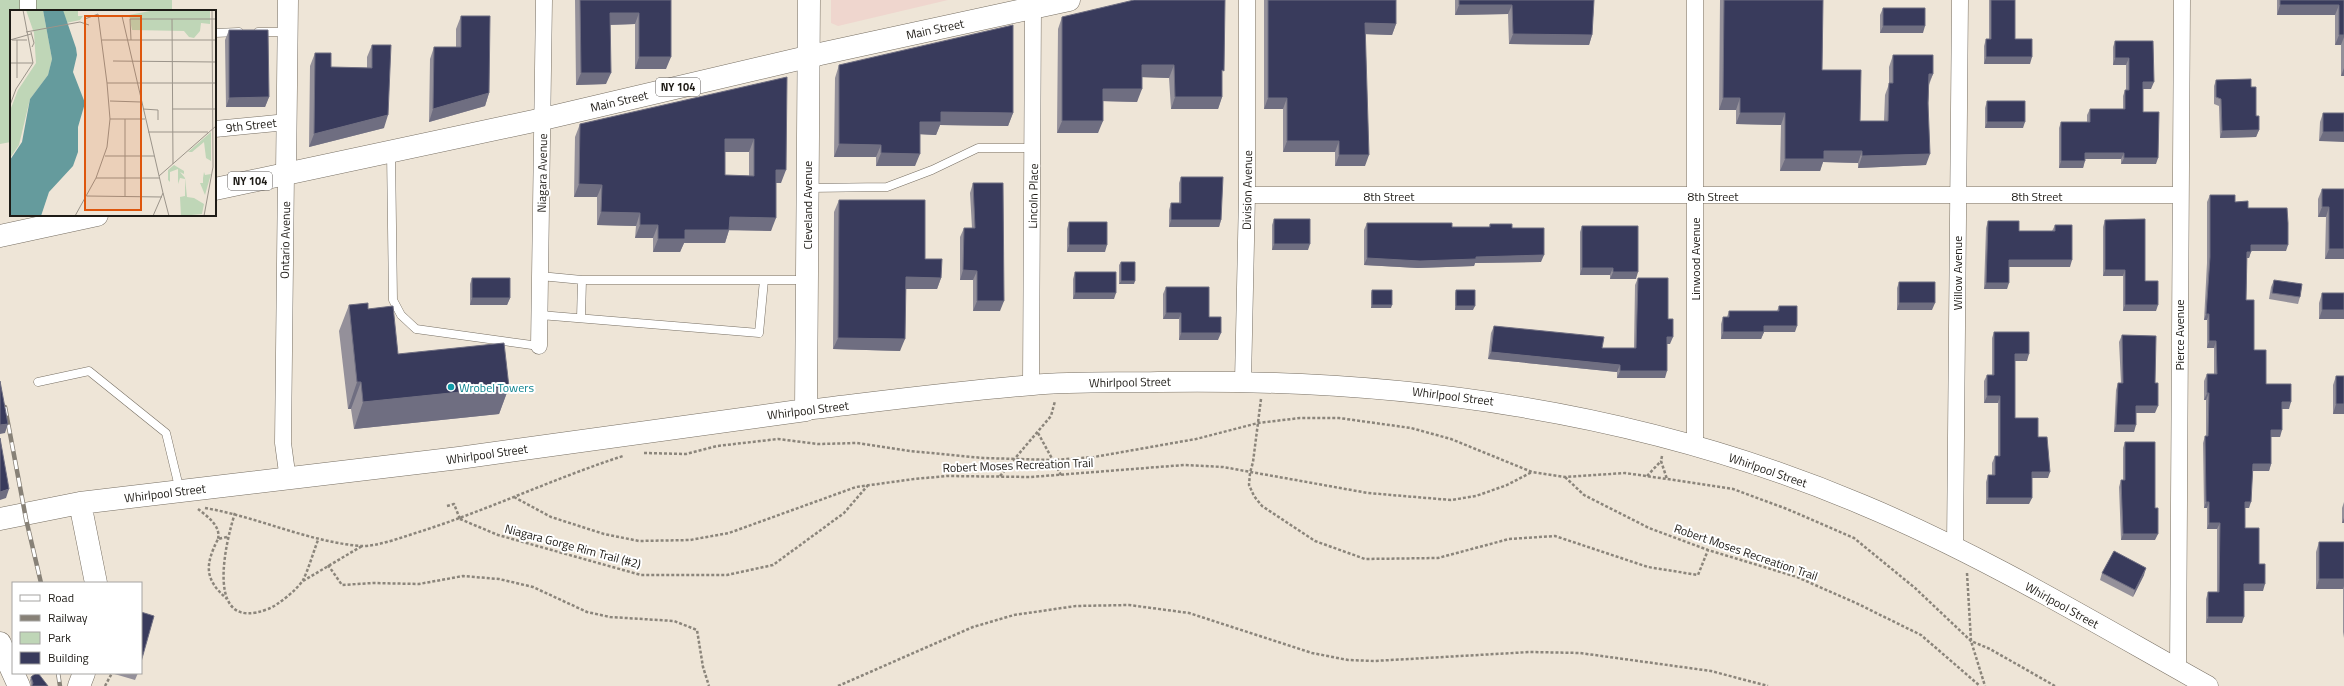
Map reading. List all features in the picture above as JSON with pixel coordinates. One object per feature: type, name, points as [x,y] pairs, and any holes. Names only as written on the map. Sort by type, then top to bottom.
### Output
[{"type":"main road","name":"Cleveland Avenue","points":[[806,410],[809,0]]},
{"type":"main road","name":"Main Street","points":[[216,189],[543,119],[808,57],[1069,0]]},
{"type":"main road","points":[[0,236],[91,216]]},
{"type":"main road","name":"Whirlpool Street","points":[[0,518],[80,503],[186,501],[288,480],[806,410]]},
{"type":"main road","points":[[80,503],[96,582]]},
{"type":"main road","points":[[0,643],[12,663]]},
{"type":"main road","points":[[79,686],[84,674]]},
{"type":"street","name":"Ontario Avenue","points":[[288,0],[283,443],[288,480]]},
{"type":"street","name":"Niagara Avenue","points":[[539,346],[544,0]]},
{"type":"street","name":"Division Avenue","points":[[1243,381],[1247,195],[1247,0]]},
{"type":"street","name":"Linwood Avenue","points":[[1695,0],[1695,446]]},
{"type":"street","name":"Willow Avenue","points":[[1955,546],[1957,196],[1960,0]]},
{"type":"street","name":"Pierce Avenue","points":[[2178,669],[2182,0]]},
{"type":"street","name":"Lincoln Place","points":[[1031,385],[1034,148],[1033,7]]},
{"type":"street","name":"9th Street","points":[[216,129],[287,122]]},
{"type":"street","name":"8th Street","points":[[1247,195],[2180,195]]},
{"type":"street","name":"Whirlpool Street","points":[[806,410],[1031,385],[1243,381],[1404,390],[1483,400],[1581,418],[1695,446],[1777,472],[1841,496],[1955,546],[2208,686]]},
{"type":"lane","points":[[216,32],[288,32]]},
{"type":"lane","points":[[808,188],[887,187],[932,170],[978,148],[1034,148]]},
{"type":"lane","points":[[391,151],[392,300],[401,315],[416,329],[539,346]]},
{"type":"lane","points":[[540,276],[582,280],[807,280]]},
{"type":"lane","points":[[580,318],[582,280]]},
{"type":"lane","points":[[540,314],[759,333],[764,280]]},
{"type":"lane","points":[[38,382],[89,371],[166,433],[186,501]]},
{"type":"path","points":[[1262,393],[1249,485],[1254,496],[1262,506],[1315,541],[1366,559],[1438,558],[1509,539],[1555,536],[1648,568],[1698,575],[1708,550]]},
{"type":"path","points":[[1000,476],[1051,416],[1054,408],[1055,397]]},
{"type":"path","name":"Robert Moses Recreation Trail","points":[[641,453],[686,454],[717,446],[778,439],[818,444],[857,443],[937,454],[1053,460],[1094,457],[1167,445],[1258,423],[1300,418],[1339,418],[1411,428],[1451,439],[1532,472],[1564,477],[1625,473],[1647,476],[1733,489],[1787,509],[1854,538],[1915,588],[1971,641],[1990,649],[2055,686]]},
{"type":"path","points":[[1038,433],[1061,475]]},
{"type":"path","points":[[1647,476],[1661,461],[1663,452]]},
{"type":"path","points":[[235,513],[227,538],[223,564],[224,588],[228,599],[234,608],[255,614],[275,607],[302,582],[328,565],[362,546],[395,539],[460,519],[564,476],[629,455]]},
{"type":"path","points":[[1661,461],[1667,479]]},
{"type":"path","name":"Robert Moses Recreation Trail","points":[[514,497],[552,517],[604,534],[639,540],[690,540],[729,533],[810,502],[870,484],[947,476],[1061,475],[1184,466],[1223,467],[1368,493],[1451,500],[1476,496],[1532,472]]},
{"type":"path","name":"Robert Moses Recreation Trail","points":[[1564,477],[1591,499],[1649,528],[1708,550],[1797,577],[1856,603],[1914,632],[1980,686]]},
{"type":"path","name":"Niagara Gorge Rim Trail (#2)","points":[[460,519],[498,535],[641,575],[727,575],[773,566],[844,513],[870,484]]},
{"type":"path","points":[[186,501],[198,509],[216,526],[220,533],[210,555],[208,570],[211,581],[218,591],[228,599]]},
{"type":"path","points":[[447,506],[454,504],[460,519]]},
{"type":"path","points":[[198,509],[235,513],[318,540],[362,546]]},
{"type":"path","points":[[218,539],[227,538]]},
{"type":"path","points":[[302,582],[318,540]]},
{"type":"path","points":[[328,565],[342,585],[373,582],[419,584],[463,576],[499,579],[533,587],[587,612],[610,617],[674,621],[696,630],[703,667],[709,686]]},
{"type":"path","points":[[1966,565],[1971,641],[1985,686]]},
{"type":"path","points":[[838,686],[973,627],[1007,617],[1076,606],[1129,605],[1189,613],[1312,653],[1348,660],[1374,661],[1495,654],[1580,653],[1711,671],[1768,686]]},
{"type":"path","points":[[105,686],[111,674]]},
{"type":"shaded area","points":[[831,0],[948,0],[838,26],[831,23]]},
{"type":"green space","points":[[0,0],[172,0],[172,10],[10,10],[10,142],[0,144]]},
{"type":"building","points":[[580,0],[671,0],[671,57],[639,57],[639,13],[610,13],[611,73],[581,73]]},
{"type":"building","points":[[1134,0],[1225,0],[1222,97],[1175,97],[1174,65],[1142,65],[1142,89],[1103,89],[1103,121],[1062,121],[1062,17]]},
{"type":"building","points":[[1268,0],[1396,0],[1396,24],[1365,23],[1369,155],[1339,155],[1339,141],[1287,141],[1287,98],[1268,98]]},
{"type":"building","points":[[1459,0],[1594,0],[1592,35],[1513,34],[1512,5],[1459,5]]},
{"type":"building","points":[[1724,0],[1823,0],[1822,70],[1861,70],[1860,121],[1888,121],[1889,83],[1893,83],[1893,55],[1933,55],[1933,74],[1929,74],[1928,103],[1930,154],[1862,156],[1862,151],[1824,151],[1824,159],[1785,159],[1785,113],[1740,113],[1740,98],[1723,98]]},
{"type":"building","points":[[1991,0],[2015,0],[2015,39],[2032,39],[2032,57],[1986,57],[1986,39],[1991,39]]},
{"type":"building","points":[[2280,0],[2344,0],[2344,35],[2339,35],[2339,5],[2280,5]]},
{"type":"building","points":[[1883,8],[1925,8],[1925,26],[1883,26]]},
{"type":"building","points":[[461,16],[490,16],[489,93],[433,109],[434,47],[461,47]]},
{"type":"building","points":[[1013,25],[1013,113],[941,112],[941,122],[920,122],[920,154],[881,153],[881,145],[839,144],[839,65]]},
{"type":"building","points":[[229,30],[268,30],[269,97],[229,98]]},
{"type":"building","points":[[2115,41],[2153,41],[2154,82],[2143,82],[2143,112],[2159,112],[2158,158],[2124,158],[2124,153],[2085,153],[2085,161],[2061,161],[2061,122],[2090,122],[2090,109],[2125,109],[2125,90],[2129,90],[2129,58],[2115,58]]},
{"type":"building","points":[[372,45],[391,45],[388,115],[314,134],[315,53],[331,53],[331,67],[372,68]]},
{"type":"building","points":[[787,77],[786,170],[776,170],[776,218],[730,217],[729,230],[685,230],[685,239],[658,239],[658,225],[640,225],[640,213],[601,212],[602,185],[579,184],[580,124]],"holes":[[[725,139],[754,139],[754,176],[725,175]]]},
{"type":"building","points":[[2251,79],[2251,87],[2256,87],[2256,116],[2259,116],[2259,130],[2222,131],[2221,99],[2216,97],[2216,80]]},
{"type":"building","points":[[1987,101],[2025,101],[2025,122],[1987,122]]},
{"type":"building","points":[[2323,113],[2344,113],[2344,132],[2323,132]]},
{"type":"building","points":[[1181,177],[1223,177],[1221,220],[1171,220],[1171,203],[1181,203]]},
{"type":"building","points":[[973,183],[1003,183],[1004,301],[977,301],[977,271],[963,270],[964,228],[975,228]]},
{"type":"building","points":[[2322,189],[2344,189],[2344,249],[2329,249],[2329,207],[2322,207]]},
{"type":"building","points":[[2210,195],[2235,195],[2235,202],[2248,201],[2248,208],[2287,208],[2288,245],[2251,245],[2251,252],[2247,252],[2246,300],[2254,300],[2254,350],[2266,350],[2266,384],[2291,384],[2291,402],[2282,402],[2282,430],[2271,430],[2271,464],[2253,464],[2251,502],[2245,502],[2245,528],[2259,528],[2259,564],[2265,564],[2265,584],[2244,584],[2244,617],[2208,617],[2208,592],[2219,592],[2220,523],[2209,523],[2209,502],[2206,502],[2205,436],[2208,436],[2209,393],[2207,393],[2207,374],[2217,374],[2216,341],[2209,341],[2209,314],[2206,314],[2210,257]]},
{"type":"building","points":[[839,200],[925,200],[925,259],[942,259],[941,278],[906,277],[905,339],[838,338]]},
{"type":"building","points":[[1274,219],[1310,219],[1310,244],[1274,244]]},
{"type":"building","points":[[2145,219],[2145,281],[2158,281],[2158,305],[2125,305],[2125,270],[2105,270],[2105,220]]},
{"type":"building","points":[[1988,221],[2019,221],[2019,231],[2055,231],[2055,225],[2072,225],[2072,260],[2009,260],[2009,283],[1986,283]]},
{"type":"building","points":[[1069,222],[1107,222],[1107,245],[1069,245]]},
{"type":"building","points":[[1367,223],[1452,223],[1452,227],[1490,227],[1490,224],[1512,224],[1512,228],[1544,228],[1544,255],[1476,257],[1476,259],[1420,261],[1367,258]]},
{"type":"building","points":[[1582,226],[1638,226],[1638,272],[1613,272],[1613,268],[1582,268]]},
{"type":"building","points":[[1121,262],[1135,262],[1135,281],[1121,281]]},
{"type":"building","points":[[1075,272],[1116,272],[1116,293],[1075,293]]},
{"type":"building","points":[[472,278],[510,278],[510,298],[472,298]]},
{"type":"building","points":[[1638,278],[1668,278],[1668,319],[1673,319],[1673,337],[1667,337],[1667,371],[1620,371],[1620,365],[1491,352],[1494,326],[1604,337],[1602,348],[1636,348]]},
{"type":"building","points":[[2274,280],[2302,284],[2300,297],[2272,293]]},
{"type":"building","points":[[1899,282],[1935,282],[1935,303],[1899,303]]},
{"type":"building","points":[[1166,287],[1209,287],[1209,317],[1221,317],[1221,333],[1181,333],[1181,313],[1166,313]]},
{"type":"building","points":[[1372,290],[1392,290],[1392,305],[1372,305]]},
{"type":"building","points":[[1456,290],[1475,290],[1475,306],[1456,306]]},
{"type":"building","points":[[2322,293],[2344,293],[2344,310],[2322,310]]},
{"type":"building","points":[[368,303],[368,309],[393,306],[398,354],[504,343],[509,387],[363,402],[361,382],[357,382],[349,305]]},
{"type":"building","points":[[1779,306],[1797,306],[1797,326],[1764,326],[1764,332],[1723,332],[1723,317],[1729,317],[1729,311],[1779,311]]},
{"type":"building","points":[[1994,332],[2029,332],[2029,354],[2015,354],[2015,418],[2038,418],[2038,437],[2047,437],[2050,472],[2032,472],[2032,498],[1988,498],[1988,475],[1995,475],[1995,456],[2000,456],[2000,396],[1987,396],[1987,375],[1994,375]]},
{"type":"building","points":[[2122,335],[2156,336],[2155,383],[2158,383],[2158,406],[2136,406],[2136,425],[2116,425],[2118,383],[2123,383]]},
{"type":"building","points":[[2336,376],[2344,376],[2344,404],[2336,404]]},
{"type":"building","points":[[0,381],[8,424],[0,425]]},
{"type":"building","points":[[0,438],[9,489],[0,492]]},
{"type":"building","points":[[2125,442],[2155,442],[2155,508],[2158,508],[2158,534],[2123,534],[2121,480],[2125,480]]},
{"type":"building","points":[[2319,542],[2344,542],[2344,579],[2319,579]]},
{"type":"building","points":[[2114,551],[2146,568],[2135,590],[2102,573]]},
{"type":"building","points":[[142,612],[154,616],[142,658]]},
{"type":"building","points":[[35,674],[39,674],[48,686],[32,686],[33,683],[31,677]]},
{"type":"railway","points":[[5,407],[26,519],[41,582]]},
{"type":"railway","points":[[58,674],[60,686]]},
{"type":"place","name":"Wrobel Towers","points":[[451,387]]}]
